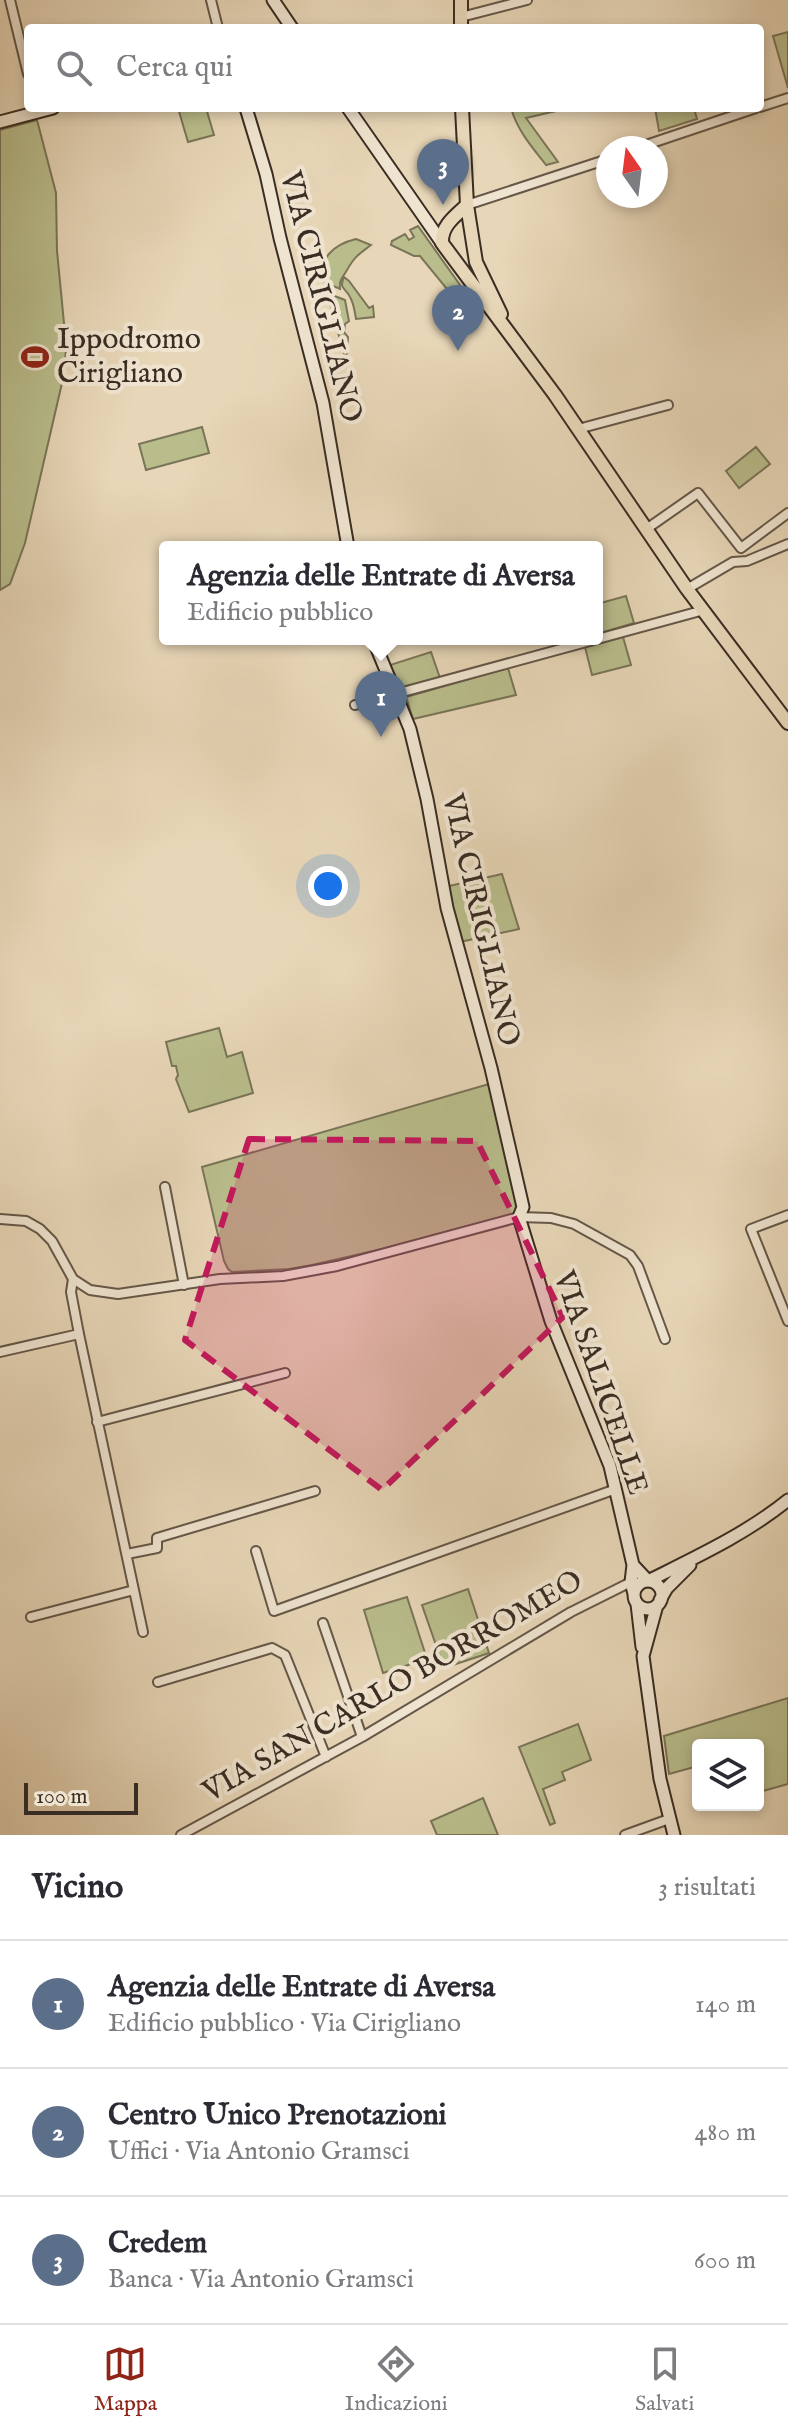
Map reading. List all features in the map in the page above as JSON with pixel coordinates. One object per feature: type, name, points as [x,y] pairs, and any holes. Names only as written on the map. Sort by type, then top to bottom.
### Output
[{"type":"main road","points":[[461,0],[461,23]]},
{"type":"main road","points":[[462,112],[467,205],[476,262],[512,336]]},
{"type":"main road","points":[[467,205],[448,223],[442,243],[578,429],[687,589],[788,723]]},
{"type":"main road","points":[[448,223],[457,225],[473,240]]},
{"type":"main road","points":[[462,270],[467,270],[476,262]]},
{"type":"street","points":[[10,0],[24,58]]},
{"type":"street","points":[[211,0],[217,24]]},
{"type":"street","points":[[273,0],[287,24]]},
{"type":"street","points":[[461,23],[527,0]]},
{"type":"street","points":[[764,105],[788,98]]},
{"type":"street","points":[[0,122],[32,112]]},
{"type":"street","name":"VIA CIRIGLIANO","points":[[247,112],[266,174],[319,388],[347,541]]},
{"type":"street","points":[[351,112],[442,243]]},
{"type":"street","points":[[666,136],[742,112]]},
{"type":"street","points":[[467,205],[596,163]]},
{"type":"street","points":[[473,240],[474,215],[494,198]]},
{"type":"street","points":[[425,219],[448,223]]},
{"type":"street","points":[[578,429],[668,405]]},
{"type":"street","points":[[645,530],[698,493],[741,548],[788,513]]},
{"type":"street","points":[[687,589],[733,562],[747,561],[788,544]]},
{"type":"street","points":[[603,638],[704,610]]},
{"type":"street","name":"VIA CIRIGLIANO","points":[[376,645],[410,729],[427,799],[447,908],[491,1068],[523,1207],[519,1217]]},
{"type":"street","points":[[355,705],[578,645]]},
{"type":"street","points":[[165,1187],[184,1285]]},
{"type":"street","points":[[788,1215],[751,1229],[788,1321]]},
{"type":"street","points":[[0,1219],[26,1221],[40,1229],[52,1241],[73,1279],[90,1290],[118,1294],[220,1279],[283,1276],[337,1266],[519,1217],[551,1218],[574,1224],[630,1255],[638,1266],[665,1339]]},
{"type":"street","name":"VIA SALICELLE","points":[[519,1217],[551,1321],[610,1466],[633,1565]]},
{"type":"street","points":[[73,1279],[71,1292],[79,1334],[143,1632]]},
{"type":"street","points":[[0,1352],[79,1334]]},
{"type":"street","points":[[97,1422],[285,1373]]},
{"type":"street","points":[[256,1551],[274,1611],[616,1489]]},
{"type":"street","points":[[127,1554],[157,1548],[157,1538],[315,1491]]},
{"type":"street","points":[[634,1593],[637,1586],[762,1520],[788,1500]]},
{"type":"street","points":[[634,1593],[645,1608],[658,1603],[680,1574],[704,1553]]},
{"type":"street","points":[[633,1565],[648,1581],[659,1587],[658,1603],[643,1656]]},
{"type":"street","points":[[633,1565],[634,1593],[660,1779],[674,1835]]},
{"type":"street","points":[[31,1617],[134,1590]]},
{"type":"street","name":"VIA SAN CARLO BORROMEO","points":[[181,1835],[362,1737],[571,1612],[634,1593]]},
{"type":"street","points":[[323,1623],[362,1737]]},
{"type":"street","points":[[158,1682],[272,1648],[285,1655],[326,1757]]},
{"type":"street","points":[[625,1835],[669,1819]]},
{"type":"highlighted area","points":[[249,1139],[477,1141],[563,1317],[382,1490],[185,1340]]},
{"type":"green space","points":[[788,32],[788,88],[773,36]]},
{"type":"green space","points":[[179,112],[207,112],[214,135],[188,142]]},
{"type":"green space","points":[[512,112],[552,112],[526,118],[558,162],[546,165],[530,145]]},
{"type":"green space","points":[[656,112],[695,112],[697,119],[659,131]]},
{"type":"green space","name":"Ippodromo Cirigliano","points":[[37,120],[56,193],[65,370],[25,543],[10,584],[0,590],[0,130]]},
{"type":"green space","points":[[418,226],[465,292],[462,295],[451,294],[420,256],[391,245],[392,241],[405,234],[409,240],[414,237],[410,230]]},
{"type":"green space","points":[[356,239],[371,245],[352,262],[341,279],[340,289],[324,282],[323,266],[329,254]]},
{"type":"green space","points":[[344,277],[369,308],[373,306],[374,317],[356,319],[352,301],[343,287]]},
{"type":"green space","points":[[327,293],[345,300],[349,321],[345,324],[344,332],[348,337],[346,361]]},
{"type":"green space","points":[[202,427],[209,453],[146,470],[139,444]]},
{"type":"green space","points":[[756,447],[770,464],[739,488],[726,471]]},
{"type":"green space","points":[[626,596],[634,623],[603,632],[603,602]]},
{"type":"green space","points":[[623,637],[631,665],[592,675],[585,647],[603,645],[603,642]]},
{"type":"green space","points":[[431,652],[440,678],[401,688],[390,665]]},
{"type":"green space","points":[[508,668],[516,695],[413,719],[406,697]]},
{"type":"green space","points":[[502,874],[519,929],[460,942],[449,886]]},
{"type":"green space","points":[[219,1028],[227,1057],[242,1052],[253,1093],[189,1112],[166,1042]]},
{"type":"green space","points":[[489,1084],[519,1205],[516,1213],[312,1265],[232,1272],[228,1269],[202,1167]]},
{"type":"green space","points":[[468,1589],[489,1653],[444,1668],[422,1605]]},
{"type":"green space","points":[[407,1597],[427,1659],[383,1673],[364,1610]]},
{"type":"green space","points":[[788,1698],[788,1784],[764,1791],[764,1739],[692,1739],[692,1768],[669,1774],[664,1736]]},
{"type":"green space","points":[[578,1724],[591,1760],[562,1772],[565,1780],[543,1789],[555,1823],[550,1825],[519,1747]]},
{"type":"green space","points":[[483,1798],[498,1835],[437,1835],[431,1821]]},
{"type":"place","name":"Credem","points":[[443,205]]},
{"type":"place","name":"Centro Unico Prenotazioni","points":[[458,351]]},
{"type":"place","name":"Ippodromo Cirigliano","points":[[35,357]]},
{"type":"place","name":"Agenzia delle Entrate di Aversa","points":[[381,737]]}]
